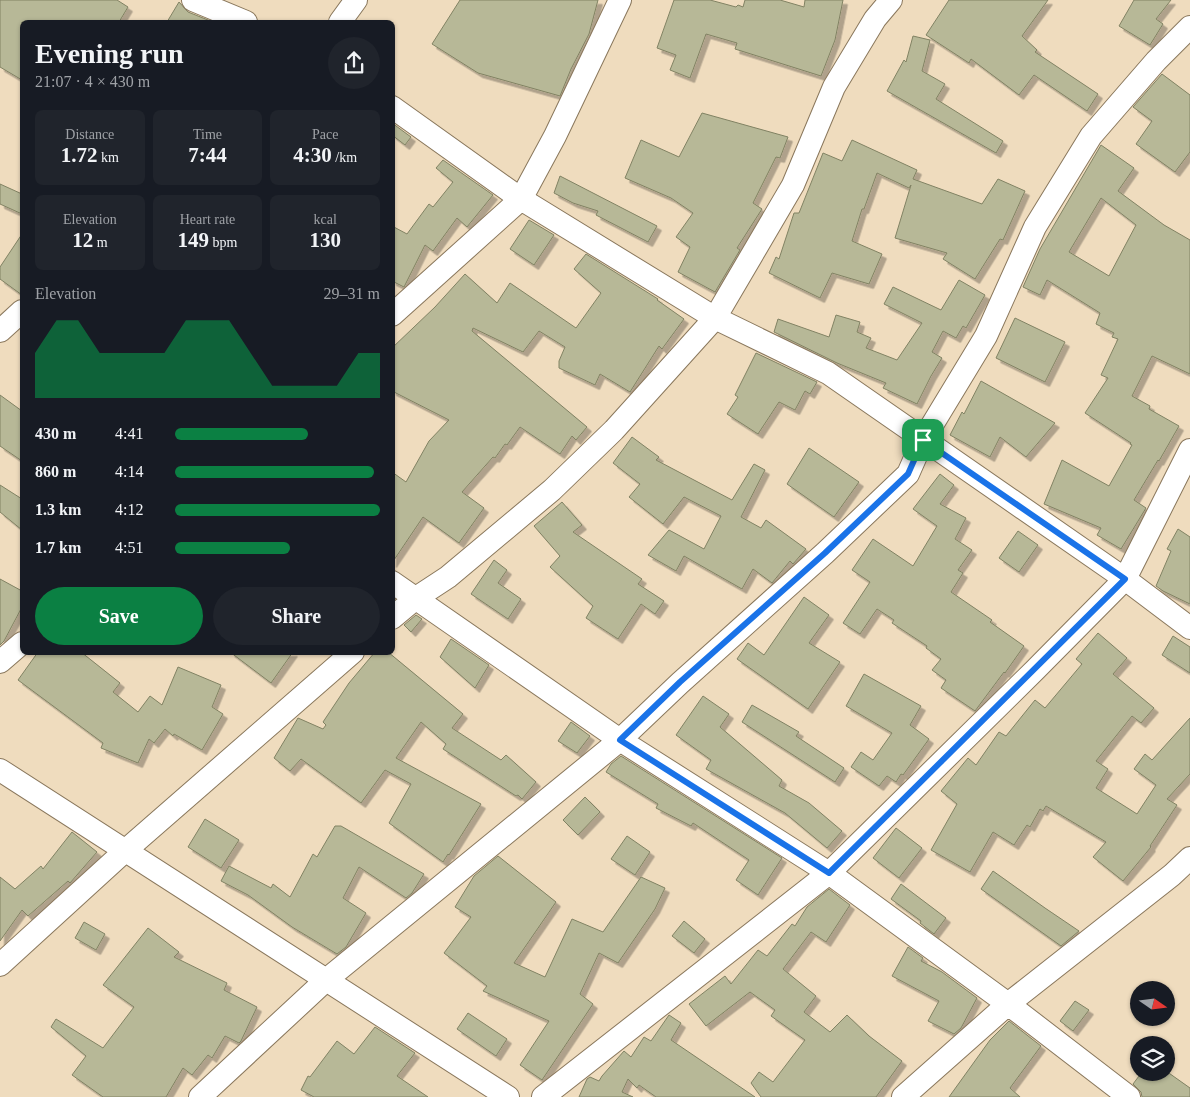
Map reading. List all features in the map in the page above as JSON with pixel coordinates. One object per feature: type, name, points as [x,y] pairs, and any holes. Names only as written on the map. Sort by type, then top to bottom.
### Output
[{"type":"street","points":[[193,0],[241,20]]},
{"type":"street","points":[[341,20],[356,0]]},
{"type":"street","points":[[395,312],[521,199],[555,136],[620,0]]},
{"type":"street","points":[[395,616],[416,598],[448,577],[552,490],[614,430],[715,318],[793,185],[834,87],[875,19],[891,0]]},
{"type":"street","points":[[200,1097],[326,980],[620,740],[680,682],[825,553],[908,474],[923,440],[986,336],[1035,227],[1091,136],[1156,61],[1190,27]]},
{"type":"street","points":[[395,109],[521,199],[715,318],[828,373],[1125,579],[1190,628]]},
{"type":"street","points":[[543,1097],[829,873],[1125,579],[1190,450]]},
{"type":"street","points":[[395,584],[620,740],[829,873],[1008,1004],[1129,1097]]},
{"type":"street","points":[[0,662],[20,645]]},
{"type":"street","points":[[0,966],[126,850],[350,655]]},
{"type":"street","points":[[0,770],[508,1097]]},
{"type":"street","points":[[903,1097],[1008,1004],[1172,875],[1190,858]]},
{"type":"building","points":[[0,0],[117,0],[128,7],[120,20],[20,20],[20,79],[0,67]]},
{"type":"building","points":[[460,0],[598,0],[589,34],[560,96],[478,73],[432,44]]},
{"type":"building","points":[[674,0],[710,0],[743,7],[745,0],[780,0],[804,7],[805,0],[843,0],[835,40],[821,76],[735,49],[737,43],[706,34],[690,78],[670,70],[676,55],[657,48]]},
{"type":"building","points":[[949,0],[1048,0],[1022,36],[1037,50],[1035,52],[1098,94],[1087,111],[1034,75],[1019,95],[971,59],[969,63],[926,35]]},
{"type":"building","points":[[1134,0],[1171,0],[1156,19],[1163,24],[1150,45],[1119,26]]},
{"type":"building","points":[[179,2],[188,12],[208,20],[168,20]]},
{"type":"building","points":[[913,36],[930,40],[922,71],[945,84],[936,99],[1003,141],[996,153],[887,91],[904,60],[906,62]]},
{"type":"building","points":[[1162,74],[1190,95],[1190,152],[1175,172],[1136,144],[1152,121],[1133,107]]},
{"type":"building","points":[[702,113],[788,137],[780,158],[776,157],[753,203],[762,209],[737,248],[740,250],[715,292],[678,272],[690,247],[676,237],[693,213],[671,198],[625,178],[641,140],[679,157]]},
{"type":"building","points":[[395,125],[411,137],[405,145],[395,137]]},
{"type":"building","points":[[852,140],[917,170],[913,179],[982,204],[998,179],[1025,191],[1003,240],[1000,239],[975,279],[943,259],[947,253],[895,238],[911,185],[909,188],[877,173],[864,209],[862,209],[852,241],[882,254],[869,284],[832,273],[820,298],[769,273],[776,257],[779,259],[794,213],[799,213],[823,153],[842,161]]},
{"type":"building","points":[[1101,145],[1134,168],[1118,191],[1164,225],[1190,240],[1190,374],[1152,356],[1132,396],[1150,406],[1149,409],[1179,426],[1134,500],[1146,508],[1121,549],[1097,535],[1101,528],[1044,504],[1062,460],[1109,486],[1132,445],[1085,413],[1108,378],[1101,375],[1118,339],[1112,337],[1114,333],[1096,324],[1100,313],[1047,280],[1040,295],[1023,287],[1040,249]],"holes":[[[1101,198],[1136,225],[1109,276],[1069,252]]]},
{"type":"building","points":[[443,160],[493,195],[467,227],[457,218],[433,251],[425,245],[404,287],[395,282],[395,228],[407,234],[429,204],[433,207],[453,182],[436,168]]},
{"type":"building","points":[[560,176],[657,226],[648,242],[596,215],[598,211],[573,203],[554,193]]},
{"type":"building","points":[[0,184],[20,193],[20,213],[0,204]]},
{"type":"building","points":[[529,220],[554,235],[534,265],[510,249]]},
{"type":"building","points":[[20,237],[20,294],[0,279],[0,267]]},
{"type":"building","points":[[586,254],[658,299],[684,319],[662,349],[659,346],[630,392],[600,374],[595,385],[559,368],[559,361],[565,347],[539,331],[523,352],[473,328],[472,331],[587,427],[576,440],[572,436],[560,454],[520,427],[507,445],[505,444],[495,458],[493,457],[462,492],[484,508],[459,543],[423,517],[395,559],[395,474],[406,482],[429,441],[449,420],[395,393],[395,345],[435,307],[465,274],[497,303],[510,283],[576,328],[601,293],[574,269]]},
{"type":"building","points":[[959,280],[985,295],[966,328],[963,326],[956,338],[943,331],[932,352],[942,358],[917,404],[883,388],[886,383],[837,363],[774,332],[778,319],[829,337],[836,315],[860,322],[857,332],[871,338],[866,348],[897,360],[922,323],[884,304],[893,287],[941,310]]},
{"type":"building","points":[[1015,318],[1065,342],[1045,382],[996,358]]},
{"type":"building","points":[[756,353],[817,382],[810,394],[805,391],[795,410],[779,402],[758,434],[727,414],[738,397],[735,395]]},
{"type":"building","points":[[981,381],[1055,423],[1026,457],[1000,437],[990,457],[950,435],[962,412],[964,414]]},
{"type":"building","points":[[0,395],[20,410],[20,460],[0,446]]},
{"type":"building","points":[[632,437],[659,457],[656,460],[732,500],[754,464],[765,470],[741,517],[761,528],[766,520],[806,549],[793,564],[790,561],[772,583],[753,569],[742,589],[684,556],[676,571],[648,555],[669,530],[704,549],[721,516],[684,497],[663,524],[629,497],[640,484],[613,463]]},
{"type":"building","points":[[809,448],[859,482],[834,517],[787,484]]},
{"type":"building","points":[[940,474],[954,485],[940,504],[966,518],[955,539],[972,550],[958,570],[963,573],[951,592],[992,620],[990,622],[1024,646],[975,711],[941,688],[946,680],[932,670],[941,659],[926,648],[927,646],[892,623],[894,620],[877,609],[860,634],[843,623],[870,582],[852,570],[873,539],[913,566],[937,526],[913,509]]},
{"type":"building","points":[[0,485],[20,498],[20,528],[0,512]]},
{"type":"building","points":[[562,502],[582,525],[573,532],[642,579],[638,584],[664,601],[655,614],[641,604],[618,639],[586,618],[593,606],[550,567],[560,556],[534,526]]},
{"type":"building","points":[[1178,529],[1190,537],[1190,604],[1156,586],[1171,551],[1167,549]]},
{"type":"building","points":[[1018,531],[1038,545],[1019,572],[999,558]]},
{"type":"building","points":[[494,560],[507,570],[498,583],[521,599],[508,619],[471,594]]},
{"type":"building","points":[[0,579],[20,590],[20,611],[0,645]]},
{"type":"building","points":[[804,597],[829,615],[809,643],[840,662],[808,709],[737,659],[748,643],[764,655]]},
{"type":"building","points":[[416,615],[422,619],[411,632],[404,625]]},
{"type":"building","points":[[1098,633],[1127,658],[1113,674],[1154,708],[1141,723],[1132,716],[1096,761],[1108,769],[1096,788],[1137,814],[1156,785],[1134,769],[1145,754],[1152,760],[1190,718],[1190,774],[1167,799],[1177,805],[1151,847],[1123,881],[1093,857],[1106,842],[1046,806],[1043,811],[1040,809],[1030,827],[1027,825],[1014,845],[993,832],[970,872],[931,850],[957,804],[941,791],[968,758],[976,765],[999,732],[1006,736],[1035,700],[1045,708],[1082,664],[1076,659]]},
{"type":"building","points":[[1173,636],[1190,647],[1190,673],[1162,655]]},
{"type":"building","points":[[451,639],[489,665],[475,688],[440,657]]},
{"type":"building","points":[[36,655],[85,655],[120,683],[113,692],[138,712],[150,696],[162,705],[178,667],[221,685],[212,707],[223,714],[202,750],[174,734],[173,736],[165,729],[154,743],[149,739],[138,763],[101,748],[103,743],[18,680]]},
{"type":"building","points":[[234,655],[291,655],[271,683]]},
{"type":"building","points":[[372,655],[392,655],[463,714],[452,728],[501,760],[506,755],[536,782],[522,799],[518,795],[516,796],[443,749],[446,744],[421,722],[396,758],[481,804],[443,862],[389,823],[411,784],[385,770],[361,803],[301,759],[290,771],[274,758],[298,718],[323,729],[326,725],[323,722],[349,683]]},
{"type":"building","points":[[864,674],[921,706],[910,725],[929,739],[896,782],[887,776],[879,786],[851,767],[861,752],[873,760],[892,733],[846,706]]},
{"type":"building","points":[[703,696],[729,714],[720,727],[782,780],[779,786],[809,803],[842,831],[827,848],[785,813],[706,769],[711,760],[676,735]]},
{"type":"building","points":[[752,705],[799,732],[796,736],[844,768],[835,782],[742,722]]},
{"type":"building","points":[[571,722],[590,736],[577,753],[558,741]]},
{"type":"building","points":[[621,756],[782,858],[758,895],[736,880],[749,860],[693,823],[691,826],[656,808],[658,804],[606,772],[611,764]]},
{"type":"building","points":[[585,797],[600,812],[578,835],[563,820]]},
{"type":"building","points":[[205,819],[239,840],[221,868],[188,847]]},
{"type":"building","points":[[335,826],[341,826],[424,874],[412,893],[406,898],[359,867],[343,898],[366,913],[346,947],[337,954],[292,927],[248,895],[221,881],[229,866],[271,888],[273,884],[290,897],[313,854],[317,857]]},
{"type":"building","points":[[896,828],[922,848],[899,878],[873,858]]},
{"type":"building","points":[[72,832],[97,852],[70,883],[68,881],[28,916],[22,910],[0,941],[0,877],[15,889],[41,866],[43,869]]},
{"type":"building","points":[[627,836],[650,852],[635,875],[611,859]]},
{"type":"building","points":[[498,856],[556,902],[514,963],[545,977],[572,919],[603,932],[641,877],[665,888],[655,909],[618,963],[599,953],[580,994],[593,1004],[542,1080],[520,1065],[549,1021],[483,991],[487,986],[444,953],[471,917],[455,907],[474,876]]},
{"type":"building","points":[[993,871],[1079,931],[1061,946],[981,889]]},
{"type":"building","points":[[901,884],[946,918],[934,934],[920,923],[921,921],[891,899]]},
{"type":"building","points":[[829,889],[850,905],[826,942],[811,932],[783,969],[816,996],[804,1012],[830,1032],[847,1015],[869,1036],[902,1061],[876,1097],[761,1097],[751,1083],[759,1072],[773,1082],[805,1040],[771,1016],[775,1010],[750,992],[706,1026],[689,1004],[725,976],[731,984],[758,950],[767,956],[792,924],[795,926],[807,907]]},
{"type":"building","points":[[684,921],[705,939],[694,953],[672,936]]},
{"type":"building","points":[[84,922],[105,934],[96,950],[75,938]]},
{"type":"building","points":[[148,928],[179,952],[174,957],[227,983],[224,990],[257,1007],[239,1043],[225,1036],[212,1058],[208,1055],[192,1075],[183,1068],[166,1097],[103,1097],[72,1075],[86,1056],[51,1027],[56,1019],[103,1048],[134,1007],[103,985]]},
{"type":"building","points":[[908,947],[923,958],[921,961],[942,972],[977,998],[961,1028],[954,1034],[928,1021],[939,1001],[892,976]]},
{"type":"building","points":[[1075,1001],[1089,1010],[1073,1031],[1060,1021]]},
{"type":"building","points":[[468,1013],[507,1039],[496,1056],[457,1029]]},
{"type":"building","points":[[669,1015],[681,1023],[671,1040],[755,1097],[656,1097],[639,1085],[637,1088],[628,1079],[622,1092],[633,1097],[579,1097],[587,1079],[590,1077],[599,1081],[624,1051],[631,1057],[644,1037],[651,1041]]},
{"type":"building","points":[[1009,1021],[1041,1046],[1010,1088],[1020,1097],[949,1097],[990,1040]]},
{"type":"building","points":[[375,1027],[415,1053],[397,1076],[428,1097],[314,1097],[301,1090],[308,1076],[310,1077],[337,1041],[354,1054]]},
{"type":"building","points":[[1175,1077],[1190,1088],[1190,1097],[1142,1097],[1141,1092],[1133,1084],[1135,1081],[1175,1081]]},
{"type":"route","points":[[923,440],[1125,579],[829,873],[620,740],[680,682],[825,553],[908,474],[923,440]]}]
